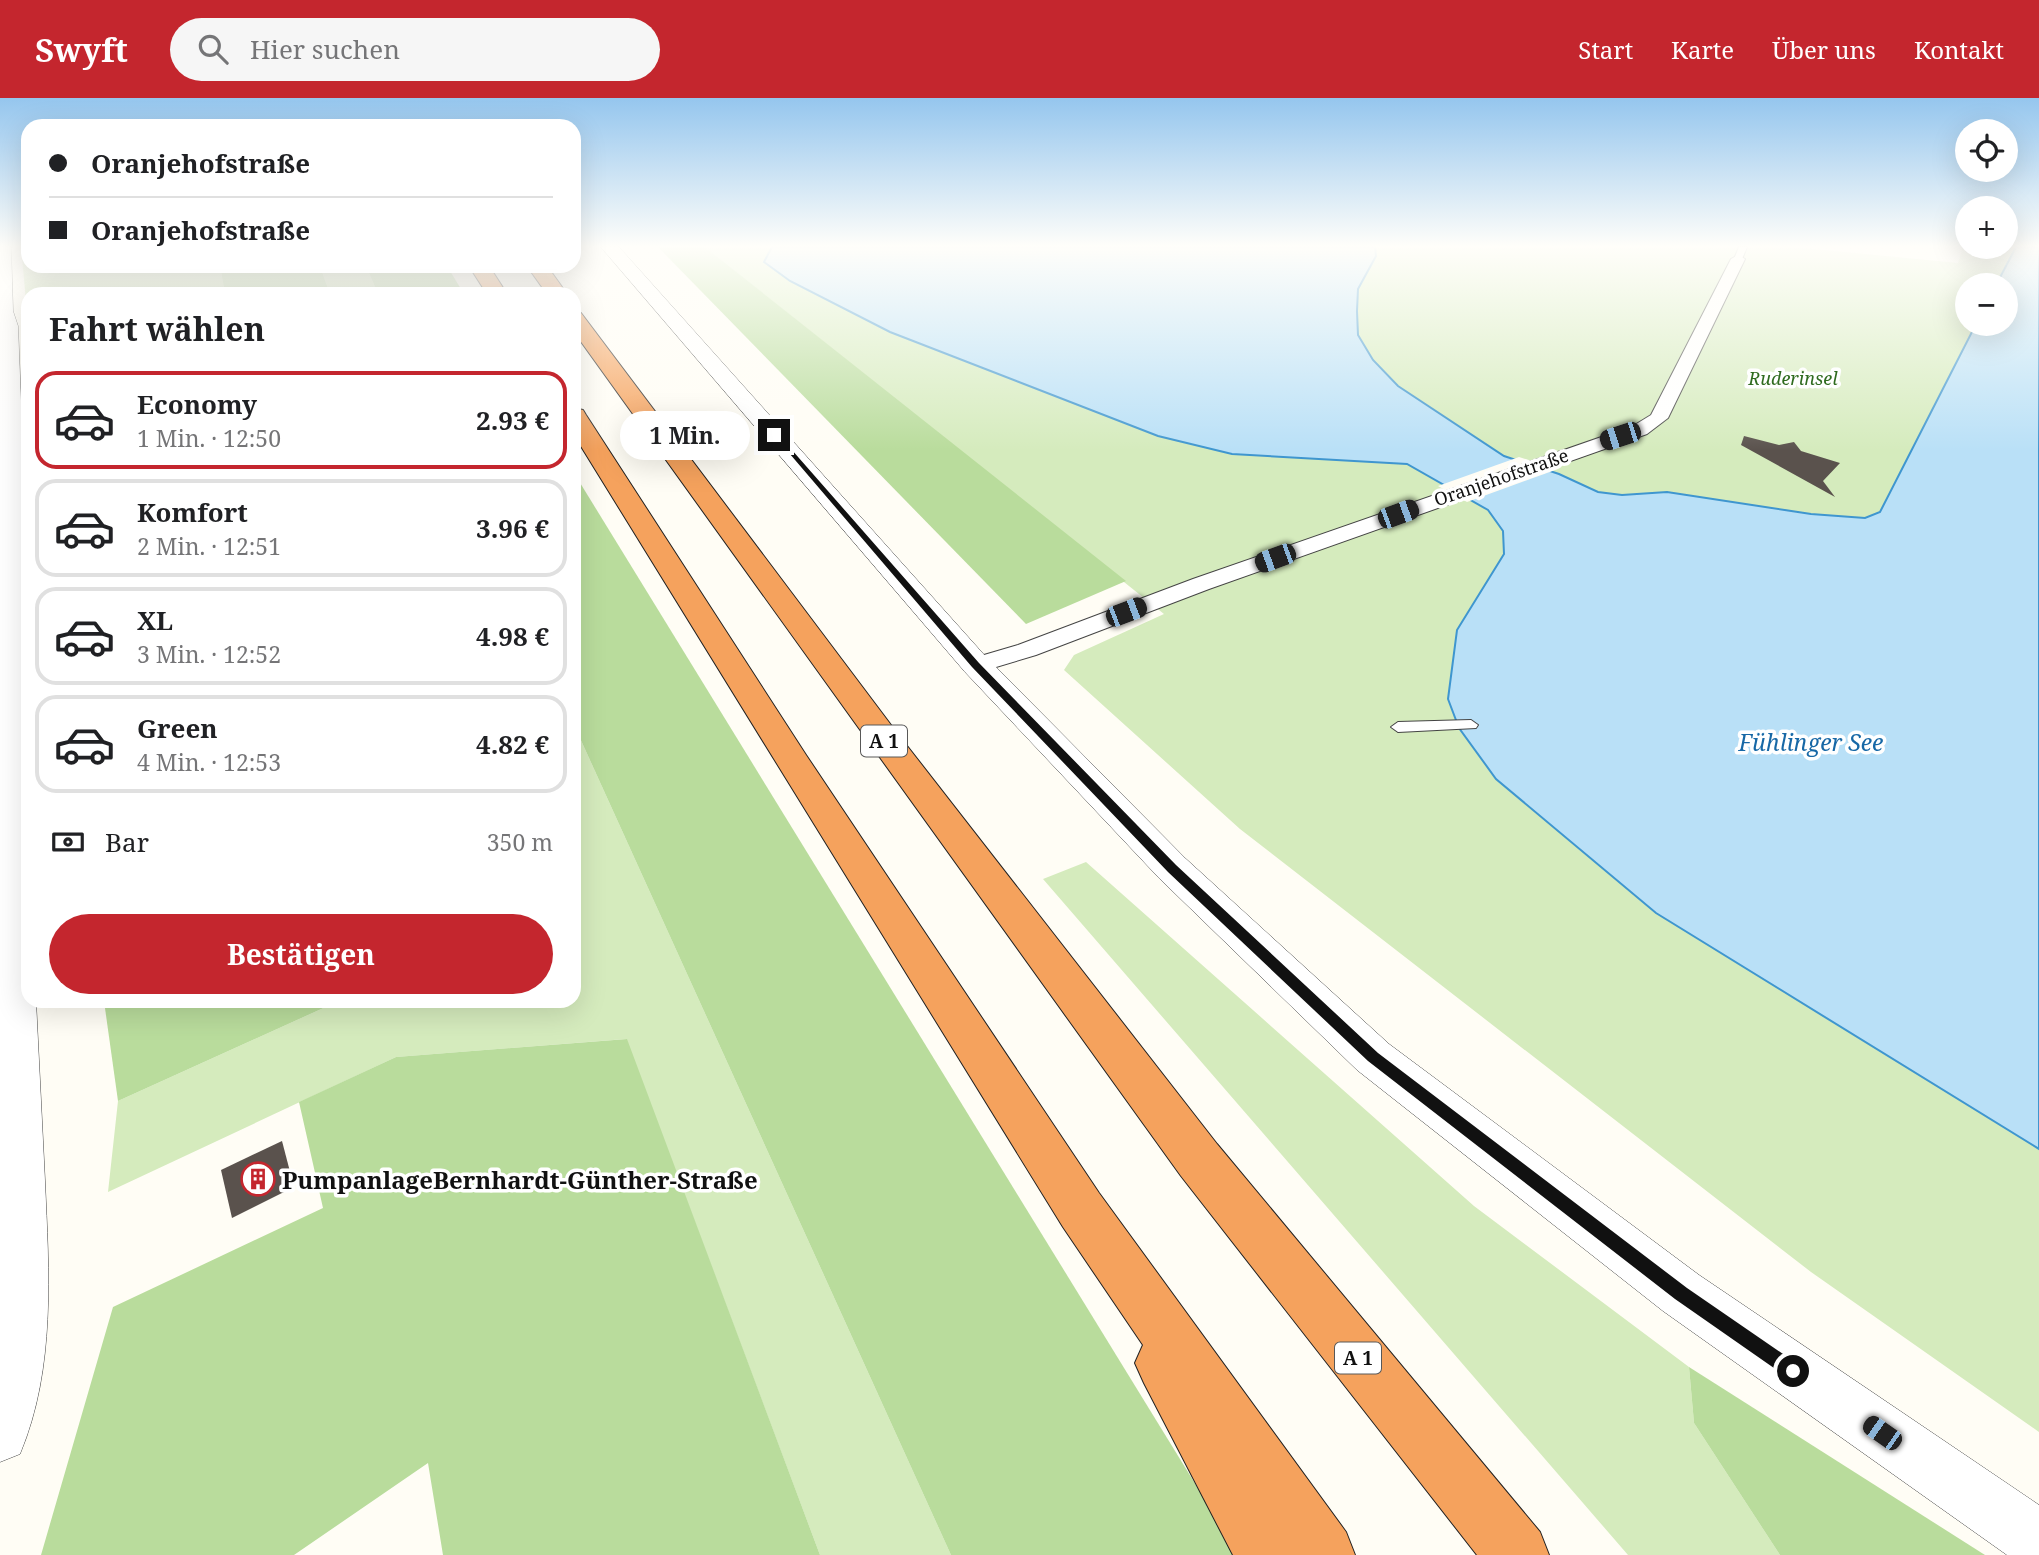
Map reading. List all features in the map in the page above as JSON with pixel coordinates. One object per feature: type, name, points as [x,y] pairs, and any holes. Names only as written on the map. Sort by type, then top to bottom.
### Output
[{"type":"highway","name":"A 1","points":[[581,327],[884,741],[1191,1149],[1517,1555]]},
{"type":"highway","points":[[581,426],[793,764],[1082,1210],[1323,1555]]},
{"type":"highway","points":[[1082,1210],[1267,1555]]},
{"type":"street","points":[[0,1434],[17,1365],[23,1273],[7,728],[16,668],[8,326],[4,315]]},
{"type":"street","points":[[670,315],[976,665],[1172,869],[1373,1057],[1681,1293],[2039,1541]]},
{"type":"street","name":"Oranjehofstraße","points":[[976,665],[1027,650],[1422,505],[1640,430],[1660,418],[1710,315]]},
{"type":"lane","points":[[1398,727],[1471,725]]},
{"type":"green space","points":[[724,315],[791,315],[1126,581],[1026,624]]},
{"type":"green space","points":[[790,315],[920,315],[1232,454],[1407,464],[1488,510],[1503,531],[1504,554],[1457,630],[1496,779],[1656,913],[2039,1149],[2039,1432],[1811,1272],[1240,829],[1064,670],[1074,655],[1164,614]]},
{"type":"green space","name":"Ruderinsel","points":[[1357,315],[1955,315],[1955,336],[1970,336],[1880,512],[1865,518],[1811,514],[1667,492],[1622,495],[1598,492],[1559,474],[1504,456],[1398,386],[1373,360],[1358,335]]},
{"type":"green space","points":[[581,484],[1239,1555],[951,1555],[581,740]]},
{"type":"green space","points":[[581,740],[951,1555],[820,1555],[626,1039],[396,1057],[108,1192],[118,1101],[324,1008],[581,1008]]},
{"type":"green space","points":[[1086,862],[1474,1206],[1689,1367],[1694,1423],[1780,1555],[1628,1555],[1043,879]]},
{"type":"green space","points":[[105,1008],[324,1008],[118,1101]]},
{"type":"green space","points":[[627,1039],[820,1555],[443,1555],[428,1463],[294,1555],[41,1555],[113,1307],[323,1208],[299,1102],[396,1057]]},
{"type":"green space","points":[[1689,1367],[1985,1555],[1780,1555],[1694,1423]]},
{"type":"water","name":"Fühlinger See","points":[[857,315],[1357,315],[1358,335],[1373,360],[1398,386],[1504,456],[1559,474],[1598,492],[1622,495],[1667,492],[1811,514],[1865,518],[1880,512],[1970,336],[2018,336],[2018,315],[2039,315],[2039,1149],[1656,913],[1496,779],[1459,728],[1448,699],[1457,630],[1504,554],[1503,531],[1488,510],[1407,464],[1232,454],[1158,436],[890,332]]},
{"type":"pier","points":[[1519,457],[1558,469],[1467,502],[1438,486]]},
{"type":"building","points":[[1744,436],[1779,445],[1794,442],[1801,451],[1840,463],[1823,481],[1835,497],[1741,445]]},
{"type":"building","name":"PumpanlageBernhardt-Günther-Straße","points":[[282,1141],[294,1187],[232,1218],[221,1170]]},
{"type":"place","name":"PumpanlageBernhardt-Günther-Straße","points":[[258,1179]]},
{"type":"route","points":[[774,435],[976,665],[1172,869],[1373,1057],[1681,1293],[1793,1371]]}]
